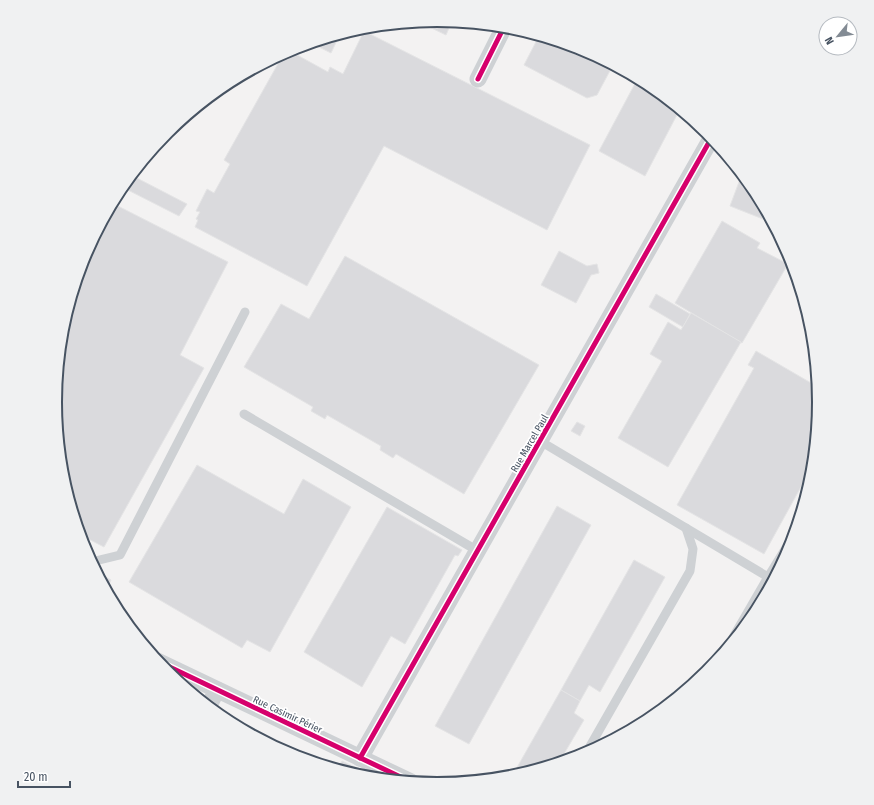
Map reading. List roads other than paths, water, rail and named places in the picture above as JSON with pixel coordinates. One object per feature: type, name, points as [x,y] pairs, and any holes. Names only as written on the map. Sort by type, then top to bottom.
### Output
[{"type":"street","points":[[478,79],[501,33]]},
{"type":"street","name":"Rue Marcel Paul","points":[[360,758],[708,143]]},
{"type":"street","name":"Rue Casimir Périer","points":[[171,668],[398,776]]},
{"type":"street","points":[[211,702],[217,690]]},
{"type":"lane","points":[[96,561],[120,555],[245,312]]},
{"type":"lane","points":[[244,414],[478,551]]},
{"type":"lane","points":[[540,441],[768,577]]},
{"type":"lane","points":[[591,744],[690,571],[693,548],[686,528]]},
{"type":"lane","points":[[745,617],[777,563]]}]
